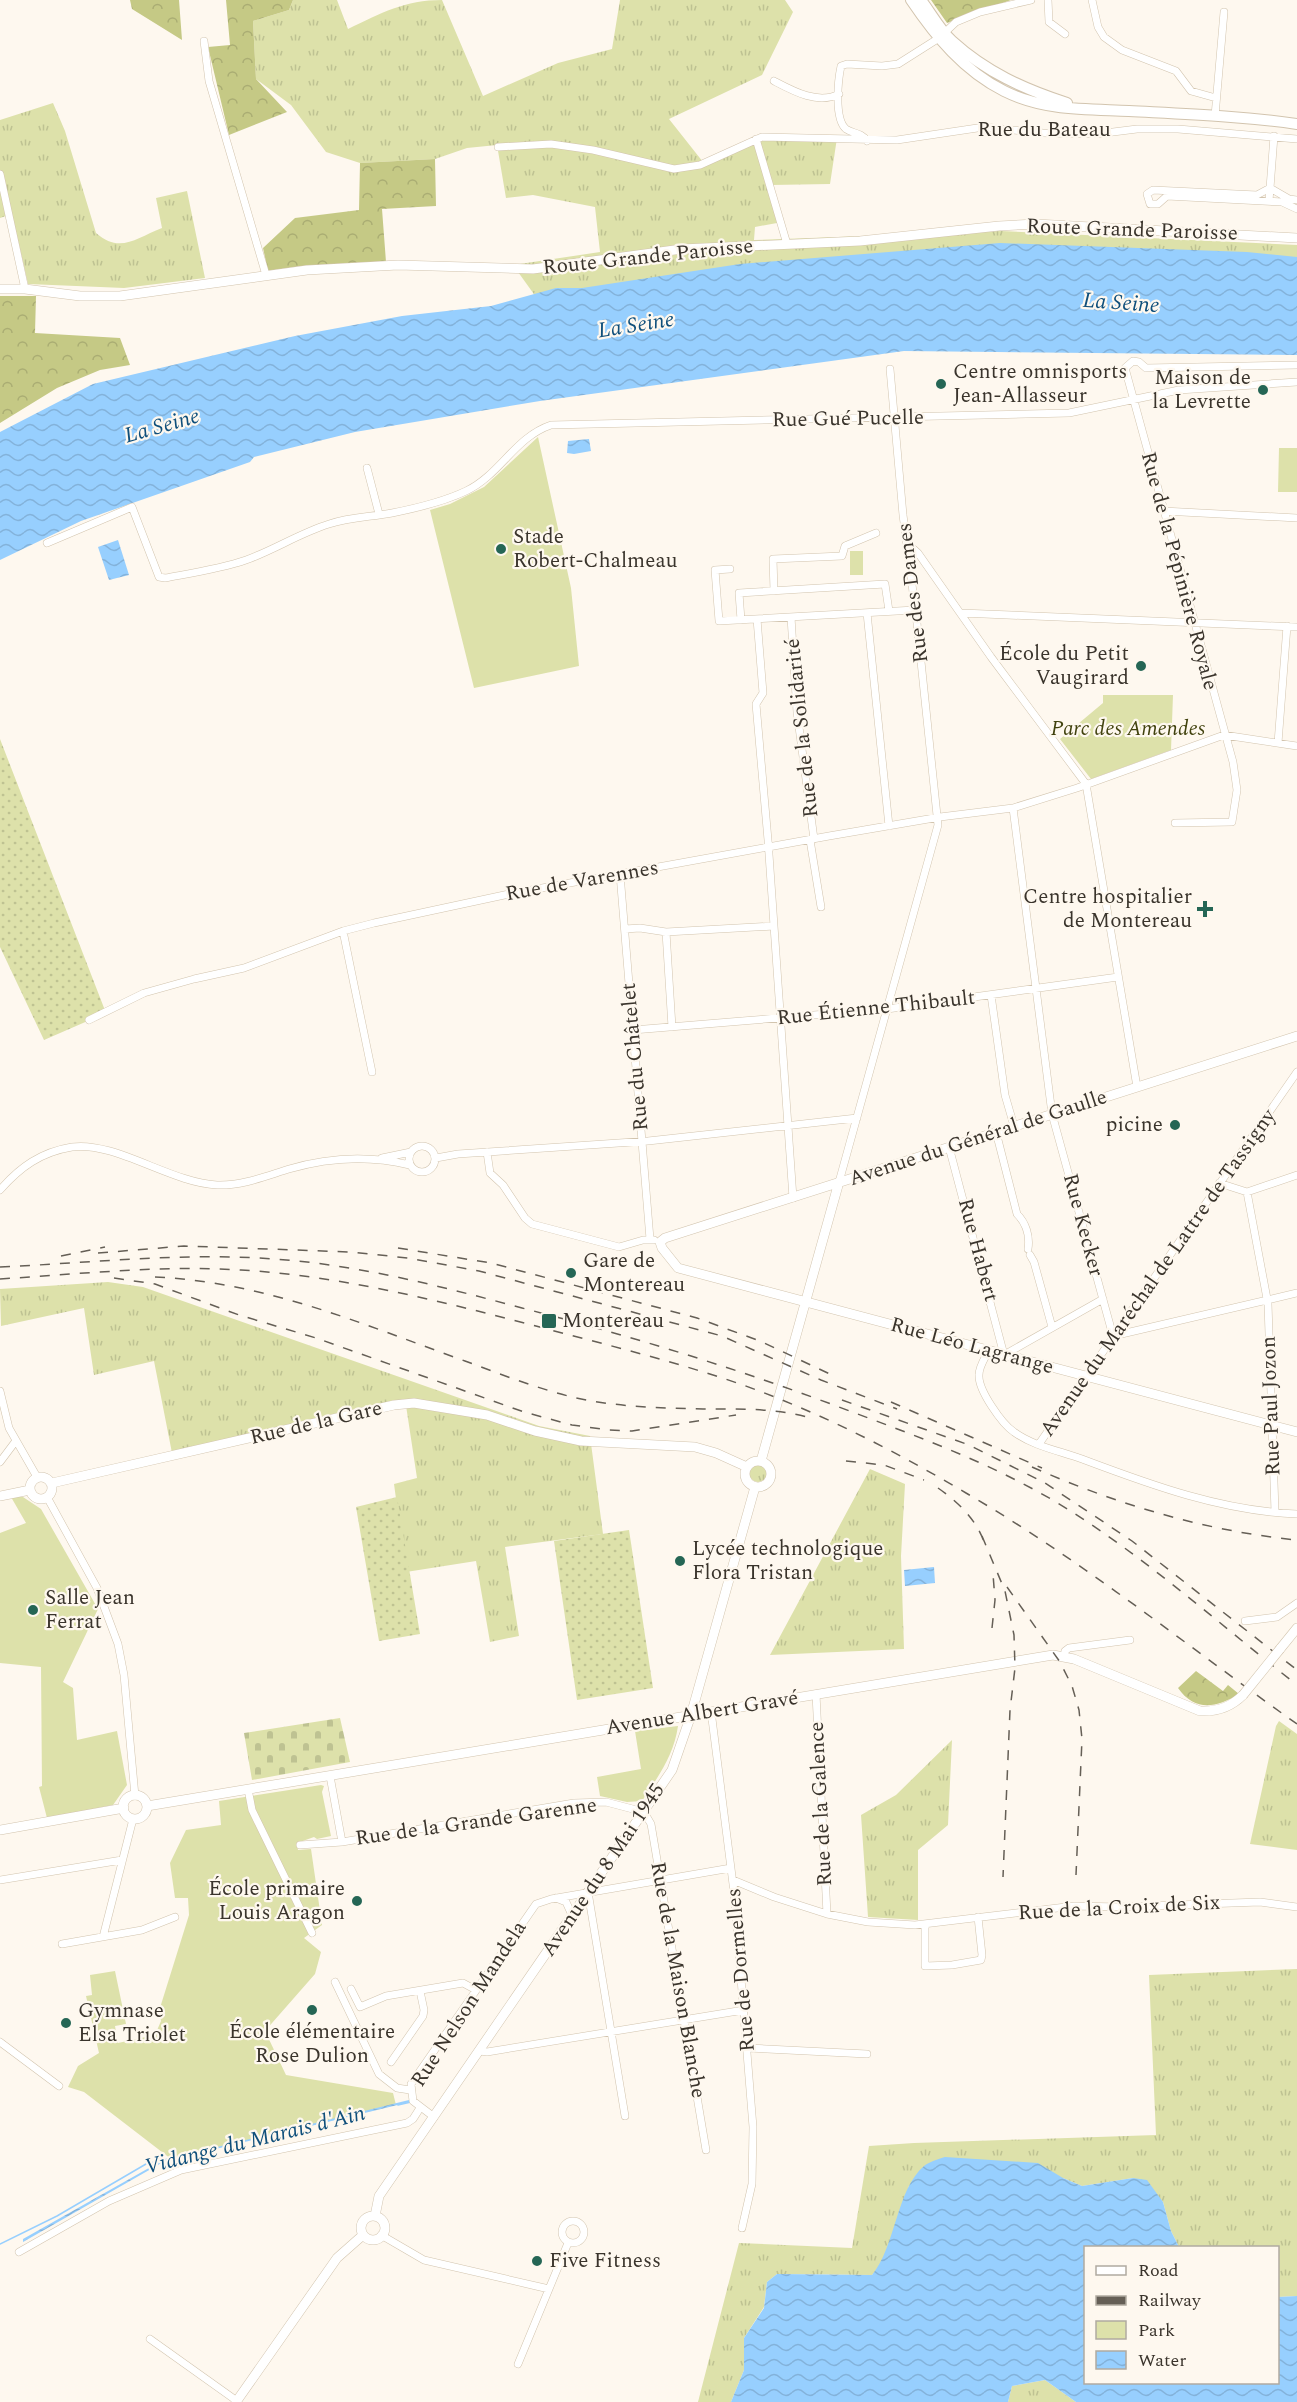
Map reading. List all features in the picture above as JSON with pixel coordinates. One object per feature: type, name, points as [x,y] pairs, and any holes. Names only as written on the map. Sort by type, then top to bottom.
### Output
[{"type":"main road","points":[[911,0],[982,78],[1005,92],[1030,102],[1074,110],[1215,116],[1297,124]]},
{"type":"main road","points":[[921,0],[942,35]]},
{"type":"main road","name":"Route Grande Paroisse","points":[[0,289],[25,289],[80,296],[120,296],[307,270],[398,265],[533,269],[682,249],[860,241],[1036,224],[1297,238]]},
{"type":"main road","name":"Avenue du Général de Gaulle","points":[[655,1241],[1297,1036]]},
{"type":"main road","points":[[761,1461],[839,1182]]},
{"type":"main road","name":"Rue Léo Lagrange","points":[[655,1241],[678,1268],[1297,1432]]},
{"type":"main road","name":"Rue de la Gare","points":[[52,1484],[394,1405],[414,1404],[488,1415],[535,1431],[581,1441],[695,1447],[716,1453],[747,1467]]},
{"type":"main road","points":[[761,1461],[769,1466],[770,1480],[764,1486],[755,1487],[746,1479],[747,1467],[753,1462],[761,1461]]},
{"type":"main road","points":[[37,1477],[47,1478],[52,1484],[53,1489],[48,1497],[43,1499],[35,1497],[30,1490],[31,1482],[37,1477]]},
{"type":"main road","name":"Avenue du 8 Mai 1945","points":[[375,2216],[379,2196],[672,1770],[691,1715],[755,1487]]},
{"type":"main road","points":[[0,1496],[30,1490]]},
{"type":"main road","name":"Avenue Albert Gravé","points":[[147,1806],[1045,1656],[1064,1656],[1200,1711],[1221,1710],[1233,1704],[1243,1695],[1297,1628]]},
{"type":"main road","points":[[135,1796],[144,1800],[147,1806],[144,1816],[133,1819],[127,1815],[124,1808],[128,1798],[135,1796]]},
{"type":"main road","points":[[0,1830],[124,1808]]},
{"type":"main road","points":[[375,2216],[383,2222],[384,2229],[381,2235],[372,2240],[363,2235],[361,2228],[363,2221],[375,2216]]},
{"type":"main road","points":[[237,2401],[337,2258],[363,2235]]},
{"type":"street","points":[[867,141],[863,135],[848,131],[842,125],[838,113],[841,66],[898,64],[942,35],[956,22],[980,12],[1031,0]]},
{"type":"street","points":[[1048,0],[1050,22],[1065,34]]},
{"type":"street","points":[[1092,0],[1098,27],[1104,37],[1122,50],[1176,71],[1191,91],[1216,98]]},
{"type":"street","points":[[1215,116],[1224,12]]},
{"type":"street","points":[[204,41],[209,81],[266,275]]},
{"type":"street","points":[[774,81],[792,91],[816,98],[832,98],[839,94]]},
{"type":"street","name":"Rue du Bateau","points":[[498,147],[550,144],[593,150],[674,169],[700,165],[762,137],[795,136],[867,141],[906,139],[984,127],[1043,133],[1097,134],[1137,129],[1178,129],[1297,139]]},
{"type":"street","points":[[1269,201],[1274,136]]},
{"type":"street","points":[[756,139],[787,244]]},
{"type":"street","points":[[0,174],[25,289]]},
{"type":"street","points":[[1270,189],[1289,199],[1297,200]]},
{"type":"street","points":[[1270,189],[1257,195],[1153,190],[1147,194],[1150,204],[1158,204],[1167,196],[1282,202],[1297,209]]},
{"type":"street","name":"Rue de la Pépinière Royale","points":[[1175,823],[1232,822],[1237,790],[1234,766],[1125,371],[1133,361],[1139,362],[1146,368],[1297,365]]},
{"type":"street","name":"Rue des Dames","points":[[839,1182],[938,825],[890,369]]},
{"type":"street","name":"Rue Gué Pucelle","points":[[47,543],[132,507],[159,577],[165,578],[245,561],[329,524],[446,500],[481,484],[525,438],[551,425],[1069,413],[1179,390],[1297,382]]},
{"type":"street","points":[[367,468],[379,514]]},
{"type":"street","points":[[1163,511],[1297,518]]},
{"type":"street","points":[[774,591],[773,560],[842,556],[845,546],[876,533]]},
{"type":"street","points":[[908,543],[926,564],[1086,784],[1137,1087]]},
{"type":"street","points":[[910,561],[926,564]]},
{"type":"street","points":[[730,569],[715,570],[719,621],[915,610]]},
{"type":"street","points":[[741,620],[739,593],[885,584],[889,611]]},
{"type":"street","points":[[867,613],[889,826]]},
{"type":"street","points":[[961,614],[1297,627]]},
{"type":"street","name":"Rue de la Solidarité","points":[[791,617],[797,711],[820,907]]},
{"type":"street","points":[[757,619],[763,693],[756,704],[769,848],[793,1198]]},
{"type":"street","points":[[1278,743],[1287,626]]},
{"type":"street","points":[[1224,735],[1297,746]]},
{"type":"street","name":"Rue de Varennes","points":[[89,1020],[144,993],[244,968],[343,931],[462,903],[937,817],[1013,808],[1224,735]]},
{"type":"street","name":"Rue Kecker","points":[[1013,808],[1052,1114],[1113,1336]]},
{"type":"street","name":"Rue du Châtelet","points":[[620,874],[642,1142],[655,1241]]},
{"type":"street","points":[[625,929],[640,928],[666,932],[774,926]]},
{"type":"street","points":[[343,931],[372,1072]]},
{"type":"street","points":[[666,932],[672,1027]]},
{"type":"street","name":"Rue Étienne Thibault","points":[[633,1030],[887,1009],[1119,977]]},
{"type":"street","points":[[991,995],[1005,1095],[1014,1126]]},
{"type":"street","name":"Avenue du Maréchal de Lattre de Tassigny","points":[[1039,1444],[1297,1072]]},
{"type":"street","points":[[436,1158],[458,1154],[642,1142],[857,1118]]},
{"type":"street","points":[[996,1132],[1017,1214],[1023,1220],[1029,1239],[1029,1252],[1035,1262],[1052,1327]]},
{"type":"street","points":[[0,1190],[27,1163],[57,1150],[75,1146],[103,1149],[178,1177],[222,1185],[255,1180],[317,1162],[382,1158],[411,1152],[417,1147],[427,1146],[435,1153],[436,1158],[432,1168],[425,1172],[416,1171],[410,1165],[382,1158]]},
{"type":"street","name":"Rue Habert","points":[[949,1147],[1004,1354]]},
{"type":"street","points":[[410,1165],[411,1152]]},
{"type":"street","points":[[487,1152],[490,1173],[503,1185],[525,1218],[532,1224],[619,1247],[655,1241]]},
{"type":"street","points":[[1219,1183],[1247,1192],[1297,1175]]},
{"type":"street","name":"Rue Paul Jozon","points":[[1247,1192],[1267,1300],[1275,1512]]},
{"type":"street","points":[[1113,1336],[1297,1293]]},
{"type":"street","points":[[1004,1354],[1103,1299]]},
{"type":"street","points":[[988,1350],[978,1373],[982,1389],[1014,1433],[1039,1444],[1196,1498],[1297,1514]]},
{"type":"street","points":[[0,1391],[5,1416],[15,1442],[37,1477]]},
{"type":"street","points":[[0,1462],[15,1442]]},
{"type":"street","points":[[48,1497],[97,1588],[118,1644],[124,1675],[135,1796]]},
{"type":"street","points":[[1245,1621],[1277,1617],[1297,1603]]},
{"type":"street","points":[[1064,1656],[1065,1651],[1069,1648],[1130,1640]]},
{"type":"street","name":"Rue de la Galence","points":[[816,1694],[827,1914]]},
{"type":"street","name":"Rue de Dormelles","points":[[711,1711],[733,1880],[748,2048],[754,2158],[752,2184],[742,2228]]},
{"type":"street","name":"Rue de la Grande Garenne","points":[[330,1776],[342,1842]]},
{"type":"street","points":[[248,1789],[255,1817],[312,1933]]},
{"type":"street","name":"Rue de la Grande Garenne","points":[[300,1845],[342,1842],[574,1803],[606,1802],[644,1812]]},
{"type":"street","name":"Rue de la Maison Blanche","points":[[644,1812],[651,1824],[706,2150]]},
{"type":"street","points":[[103,1937],[133,1819]]},
{"type":"street","points":[[0,1880],[122,1860]]},
{"type":"street","points":[[625,2116],[588,1892],[731,1868]]},
{"type":"street","name":"Rue de la Croix de Six","points":[[733,1880],[774,1897],[827,1914],[868,1922],[925,1924],[1074,1906],[1120,1907],[1260,1902],[1297,1907]]},
{"type":"street","name":"Rue Nelson Mandela","points":[[434,2117],[413,2102],[411,2084],[536,1904],[588,1892]]},
{"type":"street","points":[[556,1898],[566,1902],[572,1916]]},
{"type":"street","points":[[62,1944],[154,1927],[175,1917]]},
{"type":"street","points":[[925,1924],[925,1966],[952,1965],[981,1960],[978,1917]]},
{"type":"street","points":[[336,1982],[379,2074],[397,2088],[410,2090]]},
{"type":"street","points":[[351,1989],[360,2007],[386,1996],[463,1983],[476,1990]]},
{"type":"street","points":[[391,2062],[423,2016],[420,1991]]},
{"type":"street","points":[[480,2050],[487,2052],[744,2010]]},
{"type":"street","points":[[0,2042],[59,2086]]},
{"type":"street","points":[[748,2048],[867,2054]]},
{"type":"street","points":[[19,2252],[109,2201],[180,2170],[407,2123],[413,2119],[420,2108]]},
{"type":"street","points":[[381,2235],[424,2260],[549,2289]]},
{"type":"street","points":[[518,2364],[568,2243]]},
{"type":"street","points":[[150,2339],[237,2401]]},
{"type":"green space","points":[[130,0],[179,0],[182,40],[132,9]]},
{"type":"green space","points":[[226,0],[293,0],[289,10],[253,21],[256,79],[287,112],[229,135],[208,47],[230,45]]},
{"type":"green space","points":[[293,0],[337,0],[348,29],[405,5],[442,0],[483,96],[558,63],[612,49],[620,0],[785,0],[793,12],[762,75],[669,119],[703,162],[755,138],[837,138],[830,184],[771,185],[777,223],[755,227],[754,240],[1001,231],[1297,245],[1297,258],[536,297],[513,265],[600,252],[595,207],[533,195],[506,198],[497,145],[467,148],[435,159],[360,163],[326,152],[291,105],[256,79],[253,21],[289,10]]},
{"type":"green space","points":[[931,0],[1011,0],[947,23]]},
{"type":"green space","points":[[53,103],[65,131],[96,233],[105,239],[121,243],[136,240],[162,228],[156,198],[187,191],[205,278],[124,288],[28,284],[12,214],[0,218],[0,120]]},
{"type":"green space","points":[[435,159],[436,206],[382,209],[386,262],[302,266],[268,271],[263,248],[295,218],[359,210],[360,163]]},
{"type":"green space","points":[[0,296],[36,296],[35,333],[120,338],[130,365],[100,370],[57,388],[0,423]]},
{"type":"green space","name":"Stade Robert-Chalmeau","points":[[538,437],[571,588],[579,666],[474,688],[430,510],[450,504],[484,487]]},
{"type":"green space","points":[[1279,448],[1297,448],[1297,492],[1278,492]]},
{"type":"green space","points":[[850,551],[863,551],[863,575],[850,575]]},
{"type":"green space","name":"Parc des Amendes","points":[[1103,695],[1173,695],[1171,750],[1091,779],[1060,739],[1103,703]]},
{"type":"green space","points":[[0,739],[106,1013],[44,1040],[0,947]]},
{"type":"green space","points":[[108,1282],[143,1287],[539,1426],[590,1436],[603,1534],[505,1547],[519,1636],[490,1642],[476,1561],[406,1572],[394,1484],[417,1478],[405,1399],[172,1453],[154,1361],[94,1375],[84,1308],[1,1326],[0,1289]]},
{"type":"green space","points":[[758,1464],[764,1467],[767,1473],[764,1479],[758,1482],[752,1479],[749,1473],[752,1467]]},
{"type":"green space","points":[[870,1469],[905,1484],[901,1556],[904,1649],[770,1655]]},
{"type":"green space","points":[[11,1497],[23,1497],[41,1509],[98,1609],[63,1682],[73,1688],[77,1740],[117,1731],[127,1785],[113,1805],[47,1818],[39,1787],[42,1786],[41,1667],[0,1663],[0,1533],[26,1523]]},
{"type":"green space","points":[[397,1497],[420,1634],[379,1641],[356,1507]]},
{"type":"green space","points":[[629,1530],[653,1688],[577,1700],[554,1541]]},
{"type":"green space","points":[[1196,1671],[1223,1691],[1228,1685],[1239,1694],[1214,1705],[1191,1701],[1178,1688]]},
{"type":"green space","points":[[340,1718],[350,1762],[252,1780],[244,1733]]},
{"type":"green space","points":[[1279,1721],[1297,1734],[1297,1850],[1250,1844]]},
{"type":"green space","points":[[678,1726],[669,1756],[642,1801],[627,1802],[600,1796],[597,1777],[641,1769],[635,1731]]},
{"type":"green space","points":[[952,1740],[948,1825],[918,1850],[918,1920],[868,1917],[861,1815],[896,1795]]},
{"type":"green space","points":[[324,1786],[322,1792],[331,1836],[317,1839],[314,1837],[297,1843],[298,1850],[311,1849],[322,1925],[304,1938],[321,1952],[315,1974],[265,2031],[286,2075],[393,2093],[396,2105],[171,2159],[84,2092],[68,2087],[78,2066],[99,2053],[86,1996],[92,1995],[90,1975],[115,1971],[126,2024],[115,2026],[118,2043],[155,2035],[161,2021],[159,2011],[189,1915],[188,1898],[175,1898],[170,1863],[186,1830],[221,1825],[219,1801]]},
{"type":"green space","points":[[1297,1969],[1297,2296],[1279,2297],[1279,2246],[1178,2246],[1171,2231],[1163,2202],[1133,2178],[1082,2186],[1063,2178],[909,2186],[882,2264],[872,2275],[777,2274],[767,2282],[764,2307],[744,2338],[744,2370],[731,2402],[698,2402],[739,2243],[852,2248],[869,2146],[1156,2135],[1149,1975]]},
{"type":"green space","points":[[1045,2380],[1076,2402],[1008,2402],[1012,2386]]},
{"type":"water","name":"La Seine","points":[[1000,243],[1247,252],[1297,257],[1297,355],[904,351],[540,401],[355,432],[254,457],[250,462],[81,521],[0,560],[0,432],[93,384],[295,336],[402,316],[491,306],[556,288],[582,288],[740,264]]},
{"type":"water","points":[[589,439],[591,451],[567,453],[568,441]]},
{"type":"water","points":[[118,540],[129,575],[109,580],[98,547]]},
{"type":"water","points":[[934,1567],[935,1583],[905,1586],[904,1570]]},
{"type":"water","points":[[409,2100],[410,2102],[168,2159]]},
{"type":"water","points":[[945,2157],[1038,2163],[1082,2186],[1133,2178],[1147,2180],[1163,2202],[1171,2231],[1178,2246],[1084,2246],[1084,2384],[1279,2384],[1279,2297],[1297,2296],[1297,2402],[1076,2402],[1045,2380],[1012,2386],[1008,2402],[731,2402],[744,2370],[744,2338],[764,2308],[767,2282],[777,2274],[872,2275],[886,2249],[907,2189],[924,2166]]},
{"type":"water","points":[[163,2160],[165,2161],[23,2242],[23,2239]]},
{"type":"waterway","name":"Vidange du Marais d'Ain","points":[[398,2105],[411,2102]]},
{"type":"waterway","name":"Vidange du Marais d'Ain","points":[[0,2244],[57,2216],[146,2164],[168,2159]]},
{"type":"railway","points":[[98,1253],[184,1246],[351,1252],[408,1258],[479,1271],[722,1336],[821,1380],[897,1409]]},
{"type":"railway","points":[[61,1256],[105,1247]]},
{"type":"railway","points":[[398,1248],[491,1263],[697,1318],[760,1341],[834,1376]]},
{"type":"railway","points":[[0,1267],[205,1257],[274,1259],[337,1266],[430,1284],[600,1329],[716,1364],[793,1390],[917,1437],[974,1460],[1029,1487],[1088,1522],[1119,1544],[1297,1685]]},
{"type":"railway","points":[[0,1279],[120,1271],[211,1269],[278,1273],[352,1283],[496,1316],[665,1360],[717,1376],[801,1408],[939,1477],[1009,1519],[1093,1575],[1297,1724]]},
{"type":"railway","points":[[155,1277],[236,1287],[275,1296],[351,1319],[518,1380],[572,1397],[637,1406],[756,1410],[807,1417]]},
{"type":"railway","points":[[114,1278],[155,1284],[524,1412],[572,1425],[632,1431],[736,1415]]},
{"type":"railway","points":[[842,1400],[969,1445],[1045,1483],[1132,1541],[1297,1670]]},
{"type":"railway","points":[[891,1402],[1042,1468]]},
{"type":"railway","points":[[846,1461],[884,1465],[924,1480]]},
{"type":"railway","points":[[1032,1467],[1096,1493],[1162,1514],[1229,1530],[1297,1540]]},
{"type":"railway","points":[[938,1488],[966,1512],[984,1542]]},
{"type":"railway","points":[[982,1536],[1005,1591],[1014,1635],[1015,1668],[1010,1710],[1003,1877]]},
{"type":"railway","points":[[992,1628],[995,1600],[993,1574]]},
{"type":"railway","points":[[1007,1587],[1060,1662],[1072,1686],[1079,1710],[1082,1739],[1076,1875]]},
{"type":"place","name":"Centre omnisports Jean-Allasseur","points":[[941,384]]},
{"type":"place","name":"Maison de la Levrette","points":[[1263,390]]},
{"type":"place","name":"Stade Robert-Chalmeau","points":[[501,549]]},
{"type":"place","name":"École du Petit Vaugirard","points":[[1141,666]]},
{"type":"place","name":"Centre hospitalier de Montereau","points":[[1205,909]]},
{"type":"place","name":"picine","points":[[1175,1125]]},
{"type":"place","name":"Gare de Montereau","points":[[571,1273]]},
{"type":"place","name":"Montereau","points":[[549,1321]]},
{"type":"place","name":"Lycée technologique Flora Tristan","points":[[680,1561]]},
{"type":"place","name":"Salle Jean Ferrat","points":[[33,1610]]},
{"type":"place","name":"École primaire Louis Aragon","points":[[357,1901]]},
{"type":"place","name":"École élémentaire Rose Dulion","points":[[312,2010]]},
{"type":"place","name":"Gymnase Elsa Triolet","points":[[66,2023]]},
{"type":"place","name":"Five Fitness","points":[[537,2261]]}]
